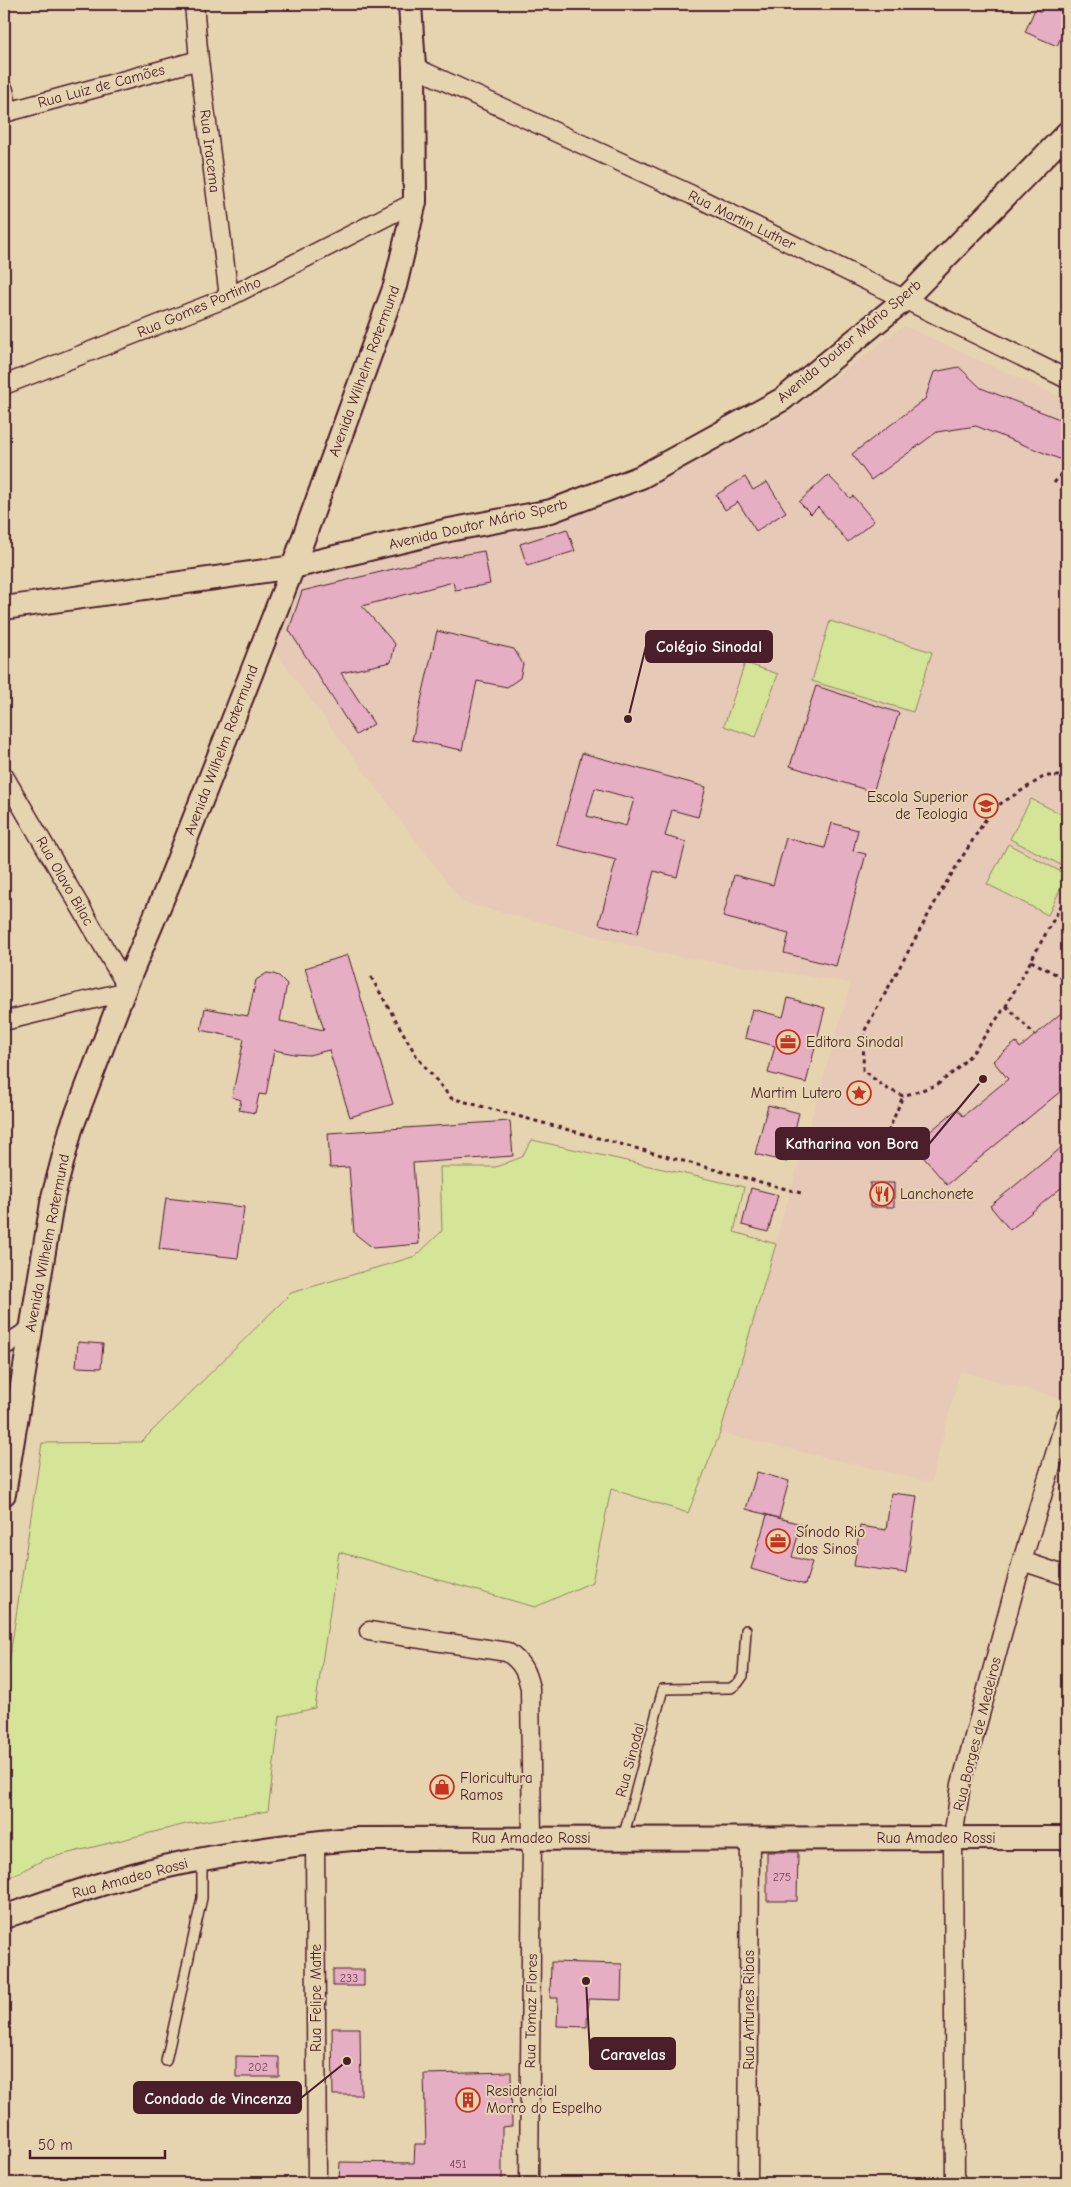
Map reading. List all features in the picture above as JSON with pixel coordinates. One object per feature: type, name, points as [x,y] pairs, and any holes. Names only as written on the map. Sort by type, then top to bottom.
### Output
[{"type":"street","name":"Rua Iracema","points":[[194,4],[198,60],[229,297]]},
{"type":"street","name":"Avenida Wilhelm Rotermund","points":[[4,1494],[53,1197],[70,1129],[293,567],[396,286],[415,202],[414,66],[410,4]]},
{"type":"street","name":"Rua Luiz de Camões","points":[[6,112],[198,60]]},
{"type":"street","name":"Rua Martin Luther","points":[[414,66],[692,195],[1067,379]]},
{"type":"street","points":[[4,90],[6,112]]},
{"type":"street","name":"Avenida Doutor Mário Sperb","points":[[4,608],[293,567],[449,530],[551,511],[641,478],[783,399],[904,300],[1067,133]]},
{"type":"street","name":"Rua Gomes Portinho","points":[[4,385],[229,297],[415,202]]},
{"type":"street","name":"Rua Olavo Bilac","points":[[4,776],[124,989]]},
{"type":"street","points":[[4,1021],[124,989]]},
{"type":"street","points":[[4,1346],[31,1329]]},
{"type":"street","name":"Rua Borges de Medeiros","points":[[955,2183],[953,1838],[961,1784],[1022,1561],[1067,1415]]},
{"type":"street","points":[[1022,1561],[1067,1576]]},
{"type":"street","name":"Rua Tomaz Flores","points":[[369,1630],[507,1652],[522,1664],[526,1670],[530,1688],[532,1838],[529,2183]]},
{"type":"street","name":"Rua Antunes Ribas","points":[[748,2183],[750,1837]]},
{"type":"street","name":"Rua Amadeo Rossi","points":[[4,1917],[78,1891],[182,1863],[315,1842],[352,1839],[1067,1838]]},
{"type":"street","name":"Rua Felipe Matte","points":[[315,1842],[317,2183]]},
{"type":"lane","name":"Rua Sinodal","points":[[623,1839],[663,1689],[731,1688],[743,1676],[746,1630]]},
{"type":"lane","points":[[166,2062],[202,1898],[202,1860]]},
{"type":"path","points":[[1054,484],[1067,467]]},
{"type":"path","points":[[1067,776],[1045,776],[992,809],[943,888],[864,1032],[862,1070],[884,1087],[903,1096],[937,1085],[956,1070],[974,1051],[1006,1006],[1067,895]]},
{"type":"path","points":[[1031,960],[1067,980]]},
{"type":"path","points":[[371,977],[417,1057],[451,1098],[801,1193]]},
{"type":"path","points":[[1006,1006],[1035,1035]]},
{"type":"path","points":[[888,1132],[903,1096]]},
{"type":"shaded area","points":[[904,326],[1067,400],[1067,1384],[1063,1399],[960,1371],[931,1482],[720,1433],[851,983],[669,955],[462,902],[265,639],[295,569],[603,508],[783,417]]},
{"type":"green space","points":[[830,621],[932,652],[913,712],[812,681]]},
{"type":"green space","points":[[745,663],[778,674],[756,737],[724,726]]},
{"type":"green space","points":[[1031,799],[1067,817],[1067,868],[1010,839]]},
{"type":"green space","points":[[1008,844],[1067,875],[1048,915],[987,884]]},
{"type":"green space","points":[[532,1140],[744,1187],[734,1232],[776,1244],[720,1433],[688,1513],[611,1489],[592,1582],[535,1607],[339,1552],[315,1708],[280,1716],[268,1811],[186,1824],[45,1859],[4,1880],[4,1696],[42,1443],[141,1442],[291,1293],[416,1256],[442,1231],[440,1167],[496,1167],[522,1157]]},
{"type":"building","points":[[1044,4],[1067,4],[1067,22],[1057,46],[1025,32],[1035,9],[1041,12]]},
{"type":"building","points":[[959,367],[981,388],[1067,422],[1067,462],[976,426],[937,432],[871,480],[852,454],[925,399],[934,372]]},
{"type":"building","points":[[828,475],[850,498],[853,496],[874,521],[848,542],[818,507],[811,514],[799,502]]},
{"type":"building","points":[[745,477],[753,490],[767,482],[786,512],[756,531],[738,502],[725,510],[716,495]]},
{"type":"building","points":[[567,529],[575,551],[527,566],[520,544]]},
{"type":"building","points":[[484,551],[490,584],[455,590],[453,582],[362,606],[395,644],[391,662],[341,673],[374,724],[356,735],[289,630],[302,591],[422,562]]},
{"type":"building","points":[[437,631],[514,649],[523,664],[520,678],[507,687],[477,681],[462,750],[412,740]]},
{"type":"building","points":[[816,686],[899,713],[873,792],[790,766]]},
{"type":"building","points":[[582,753],[706,787],[698,817],[672,810],[665,836],[686,842],[677,877],[654,871],[637,934],[599,924],[616,860],[557,845]],"holes":[[[595,788],[634,799],[626,826],[587,816]]]},
{"type":"building","points":[[832,823],[858,830],[853,851],[866,854],[836,966],[784,953],[789,934],[723,917],[734,875],[773,885],[786,838],[825,848]]},
{"type":"building","points":[[348,955],[393,1104],[350,1117],[329,1050],[309,1055],[274,1050],[266,1095],[259,1094],[255,1113],[239,1110],[241,1100],[232,1097],[244,1039],[201,1030],[205,1008],[248,1016],[256,980],[267,973],[273,974],[279,976],[287,984],[280,1021],[324,1030],[305,968]]},
{"type":"building","name":"Editora Sinodal","points":[[788,998],[825,1008],[806,1083],[768,1073],[775,1046],[745,1038],[752,1009],[783,1017]]},
{"type":"building","points":[[1067,1008],[1067,1086],[947,1185],[919,1152],[926,1147],[920,1140],[957,1109],[963,1116],[1008,1079],[993,1061],[1016,1042],[1020,1048]]},
{"type":"building","points":[[768,1105],[799,1113],[787,1162],[755,1154]]},
{"type":"building","points":[[510,1121],[513,1156],[413,1163],[419,1244],[373,1248],[354,1233],[349,1167],[330,1168],[328,1133]]},
{"type":"building","points":[[1067,1143],[1067,1183],[1010,1230],[990,1206]]},
{"type":"building","points":[[870,1183],[894,1183],[894,1207],[870,1207]]},
{"type":"building","points":[[751,1188],[778,1195],[768,1232],[742,1225]]},
{"type":"building","points":[[166,1198],[244,1207],[238,1258],[159,1249]]},
{"type":"building","points":[[78,1342],[103,1344],[101,1368],[76,1367]]},
{"type":"building","points":[[757,1472],[789,1481],[779,1518],[746,1509]]},
{"type":"building","points":[[891,1493],[917,1496],[906,1573],[854,1566],[860,1526],[886,1530]]},
{"type":"building","name":"Sínodo Rio dos Sinos","points":[[767,1515],[801,1524],[792,1557],[812,1562],[805,1585],[751,1569]]},
{"type":"building","points":[[767,1852],[798,1852],[797,1901],[767,1901]]},
{"type":"building","points":[[551,1962],[622,1964],[621,2000],[588,1999],[587,2027],[557,2026],[558,1998],[550,1998]]},
{"type":"building","points":[[333,1970],[364,1970],[364,1986],[333,1986]]},
{"type":"building","points":[[332,2028],[360,2028],[361,2095],[333,2095]]},
{"type":"building","points":[[236,2056],[279,2057],[279,2077],[236,2077]]},
{"type":"building","points":[[511,2072],[512,2126],[502,2127],[502,2183],[339,2183],[340,2162],[414,2163],[415,2144],[426,2144],[424,2074]]},
{"type":"place","name":"Colégio Sinodal","points":[[628,719]]},
{"type":"place","name":"Escola Superior de Teologia","points":[[986,806]]},
{"type":"place","name":"Editora Sinodal","points":[[788,1042]]},
{"type":"place","name":"Katharina von Bora","points":[[983,1079]]},
{"type":"place","name":"Martim Lutero","points":[[859,1093]]},
{"type":"place","name":"Lanchonete","points":[[882,1194]]},
{"type":"place","name":"Sínodo Rio dos Sinos","points":[[778,1541]]},
{"type":"place","name":"Floricultura Ramos","points":[[442,1787]]},
{"type":"place","name":"Caravelas","points":[[586,1981]]},
{"type":"place","name":"Condado de Vincenza","points":[[347,2061]]},
{"type":"place","name":"Residencial Morro do Espelho","points":[[468,2100]]}]
